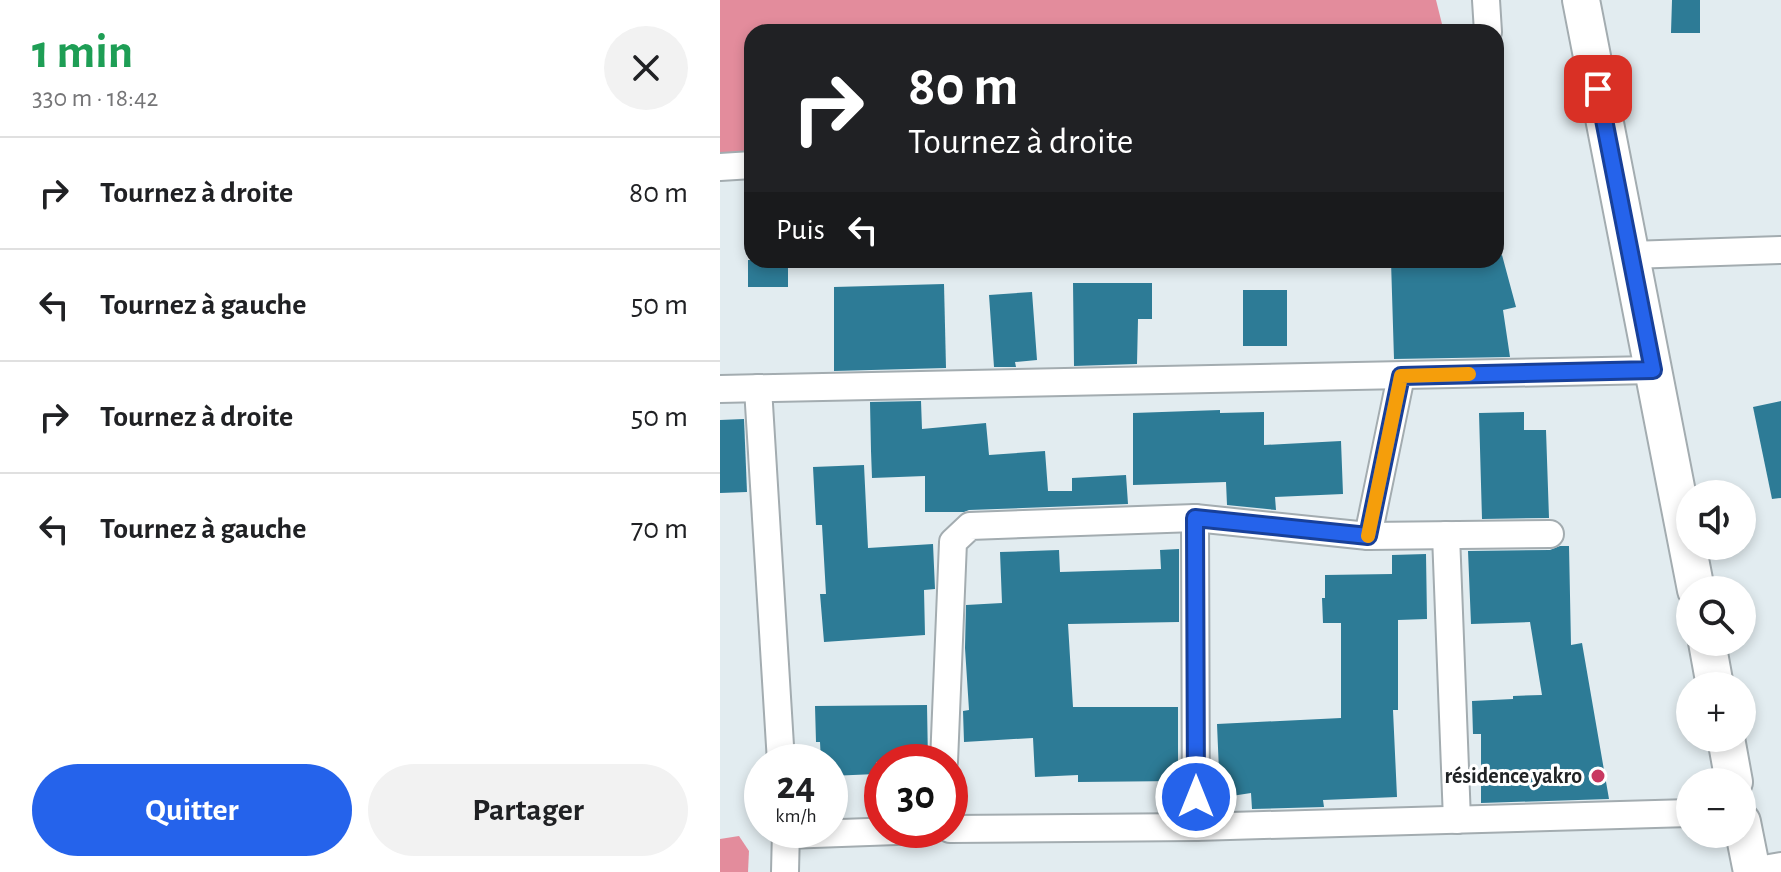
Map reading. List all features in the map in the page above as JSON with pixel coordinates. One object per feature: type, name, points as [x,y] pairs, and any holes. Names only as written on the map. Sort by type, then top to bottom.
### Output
[{"type":"street","points":[[1486,0],[1488,24]]},
{"type":"street","points":[[1581,0],[1693,576]]},
{"type":"street","points":[[720,167],[744,166]]},
{"type":"street","points":[[1630,255],[1781,250]]},
{"type":"street","points":[[720,389],[1653,370]]},
{"type":"street","points":[[1368,536],[1401,376]]},
{"type":"street","points":[[758,388],[780,744]]},
{"type":"street","points":[[1195,518],[1196,827]]},
{"type":"street","points":[[945,744],[953,542],[970,526],[1195,518],[1368,536],[1550,534]]},
{"type":"street","points":[[1446,535],[1457,820]]},
{"type":"street","points":[[968,829],[1196,827],[1676,813]]},
{"type":"street","points":[[785,872],[786,848]]},
{"type":"street","points":[[1747,848],[1752,872],[1781,866]]},
{"type":"shaded area","points":[[720,0],[1436,0],[1442,24],[744,24],[744,152],[720,152]]},
{"type":"shaded area","points":[[739,836],[744,848],[749,851],[748,872],[720,872],[720,839]]},
{"type":"building","points":[[1672,0],[1700,0],[1700,33],[1671,33]]},
{"type":"building","points":[[1504,262],[1516,307],[1503,310],[1510,357],[1394,359],[1391,268],[1504,268]]},
{"type":"building","points":[[748,268],[788,268],[788,287],[748,287]]},
{"type":"building","points":[[1073,283],[1152,283],[1152,319],[1138,319],[1137,364],[1074,366]]},
{"type":"building","points":[[944,284],[946,368],[834,371],[834,287]]},
{"type":"building","points":[[1243,290],[1287,290],[1287,346],[1243,346]]},
{"type":"building","points":[[1032,292],[1037,360],[1015,362],[1016,367],[994,367],[989,295]]},
{"type":"building","points":[[921,401],[922,429],[986,423],[989,455],[1045,451],[1048,491],[1072,491],[1072,478],[1126,475],[1128,504],[925,512],[925,476],[872,478],[871,451],[870,402]]},
{"type":"building","points":[[1781,401],[1781,498],[1772,499],[1753,407]]},
{"type":"building","points":[[1220,410],[1220,413],[1264,412],[1264,445],[1341,441],[1343,494],[1275,497],[1276,510],[1227,505],[1226,482],[1133,485],[1133,413]]},
{"type":"building","points":[[1524,412],[1524,430],[1546,430],[1549,518],[1482,519],[1479,413]]},
{"type":"building","points":[[744,419],[747,492],[720,493],[720,420]]},
{"type":"building","points":[[864,465],[868,548],[933,544],[935,589],[924,590],[925,635],[824,642],[820,594],[826,594],[822,525],[816,525],[813,467]]},
{"type":"building","points":[[1569,546],[1571,645],[1582,643],[1609,799],[1481,803],[1481,734],[1473,734],[1472,701],[1542,695],[1530,622],[1471,624],[1468,551],[1550,550]]},
{"type":"building","points":[[1179,549],[1179,622],[1068,624],[1073,707],[1178,707],[1178,781],[1078,782],[1078,775],[1035,777],[1033,738],[964,742],[963,711],[969,710],[966,605],[1002,603],[1000,552],[1059,550],[1060,572],[1161,569],[1160,550]]},
{"type":"building","points":[[1426,554],[1427,619],[1398,620],[1398,710],[1393,710],[1397,797],[1323,800],[1324,807],[1252,809],[1251,793],[1212,799],[1212,772],[1219,771],[1217,724],[1341,718],[1341,623],[1323,623],[1325,575],[1392,574],[1392,555]]},
{"type":"building","points":[[927,705],[928,744],[864,744],[864,775],[848,775],[848,744],[816,742],[815,706]]},
{"type":"slow traffic","points":[[1368,536],[1401,376],[1469,374]]},
{"type":"place","name":"résidence yakro","points":[[1598,776]]},
{"type":"route","points":[[1196,797],[1195,518],[1368,536],[1401,376],[1653,370],[1598,89]]}]
